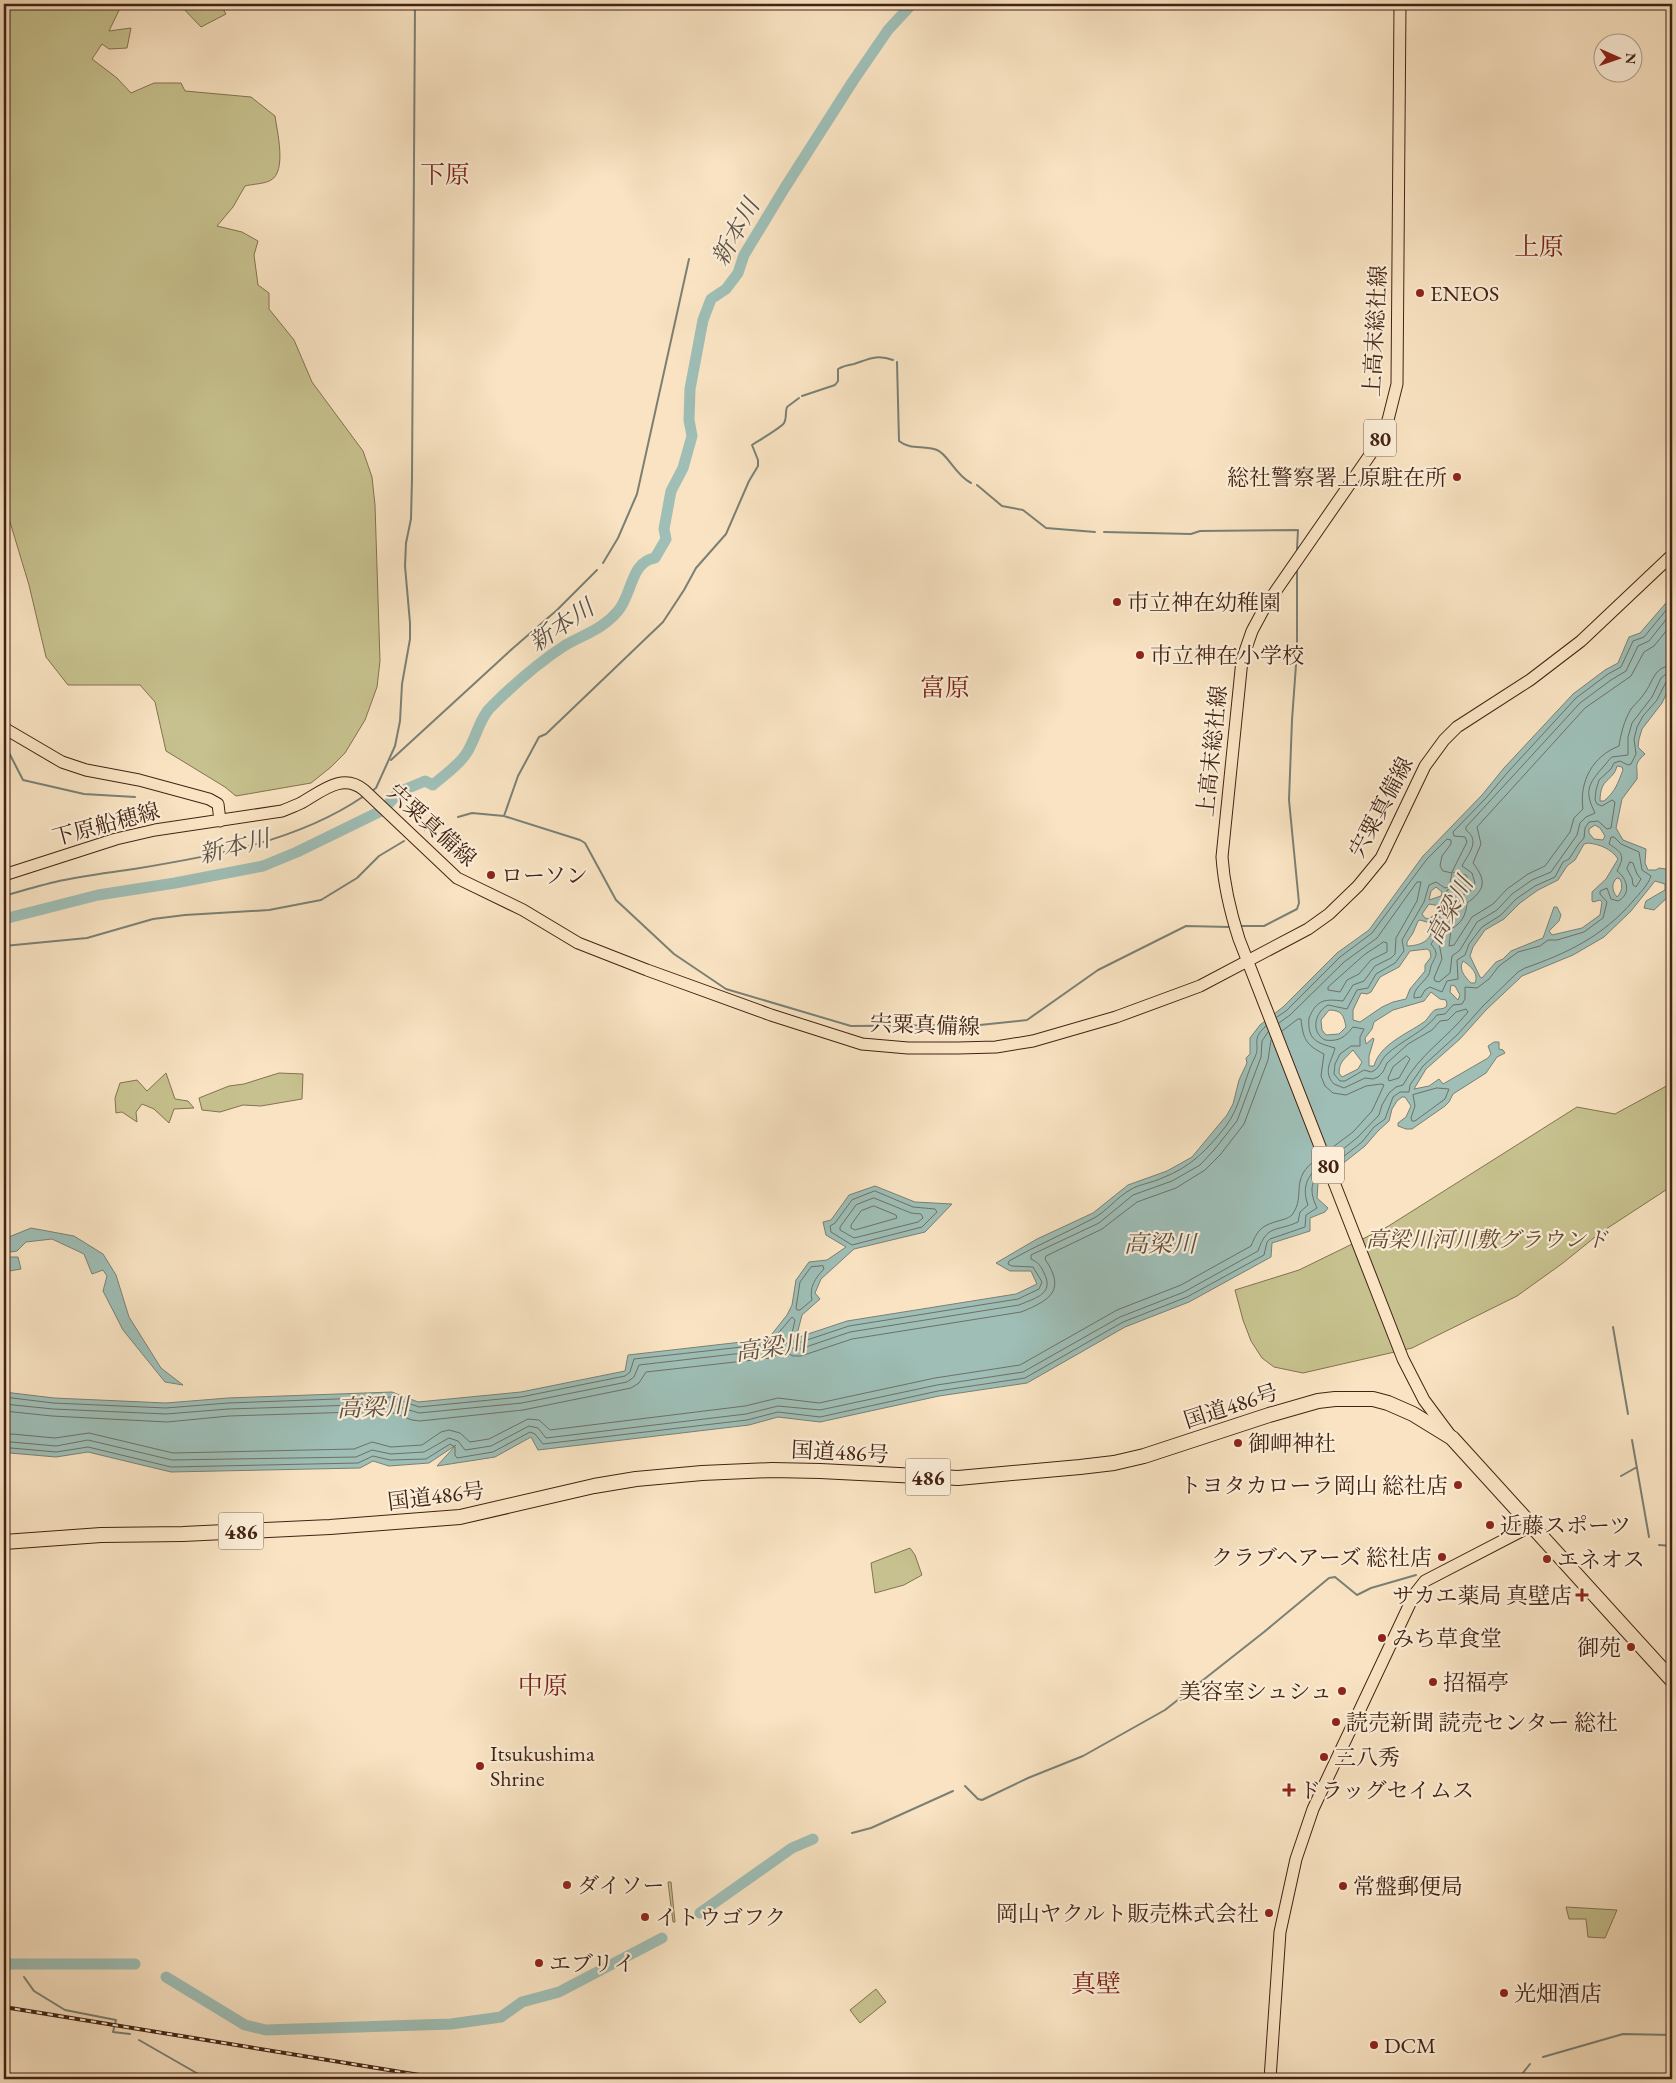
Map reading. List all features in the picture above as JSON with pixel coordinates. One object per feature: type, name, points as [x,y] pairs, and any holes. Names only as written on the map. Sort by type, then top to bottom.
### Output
[{"type":"highway","name":"国道486号","points":[[4,1542],[101,1535],[183,1534],[330,1527],[460,1517],[594,1486],[636,1479],[702,1473],[772,1470],[958,1478],[1060,1469],[1114,1463],[1144,1456],[1318,1401],[1373,1399],[1388,1403],[1413,1414],[1452,1438],[1672,1680]]},
{"type":"main road","name":"上高末総社線","points":[[1400,4],[1396,390],[1388,420],[1372,452],[1266,605],[1251,634],[1242,660],[1223,834],[1223,882],[1239,939],[1403,1359],[1428,1407],[1452,1438]]},
{"type":"main road","name":"宍粟真備線","points":[[220,821],[282,811],[299,804],[336,783],[349,782],[358,785],[364,790],[457,878],[523,910],[578,943],[771,1015],[862,1044],[908,1048],[958,1048],[996,1047],[1033,1041],[1151,1005],[1250,966],[1329,914],[1372,870],[1390,840],[1425,766],[1434,752],[1451,734],[1458,727],[1530,680],[1564,654],[1672,555]]},
{"type":"main road","points":[[4,728],[62,762],[86,770],[138,780],[210,799],[218,804],[220,821]]},
{"type":"main road","name":"下原船穂線","points":[[4,875],[116,839],[156,830],[220,821]]},
{"type":"main road","points":[[1270,2079],[1280,1932],[1296,1859],[1313,1809],[1414,1594],[1425,1581],[1533,1525]]},
{"type":"green space","points":[[4,4],[122,4],[109,31],[131,28],[127,48],[109,49],[102,44],[92,59],[117,78],[131,93],[154,83],[181,83],[185,91],[251,97],[275,116],[280,150],[279,168],[276,175],[271,180],[245,186],[233,207],[217,226],[242,232],[258,241],[254,255],[258,285],[269,293],[269,309],[294,340],[312,382],[363,451],[372,477],[375,505],[380,661],[377,687],[365,720],[345,753],[311,783],[236,796],[225,787],[166,751],[155,702],[140,685],[68,685],[46,657],[29,585],[4,502]]},
{"type":"green space","points":[[179,4],[220,4],[226,14],[201,27]]},
{"type":"green space","points":[[166,1073],[175,1099],[188,1101],[194,1108],[174,1109],[169,1123],[154,1109],[142,1104],[136,1112],[137,1122],[122,1112],[116,1113],[115,1098],[120,1083],[137,1080],[147,1091]]},
{"type":"green space","points":[[279,1073],[303,1074],[302,1099],[261,1106],[243,1105],[220,1112],[202,1110],[199,1098],[229,1086],[244,1084]]},
{"type":"green space","name":"高梁川河川敷グラウンド","points":[[1672,1083],[1672,1186],[1600,1233],[1563,1263],[1517,1296],[1412,1348],[1303,1373],[1274,1367],[1262,1358],[1251,1341],[1235,1290],[1299,1270],[1387,1227],[1577,1107],[1615,1114]]},
{"type":"green space","points":[[910,1548],[915,1555],[922,1575],[904,1585],[875,1593],[871,1563]]},
{"type":"green space","points":[[668,1882],[671,1882],[675,1922],[673,1922]]},
{"type":"green space","points":[[1566,1907],[1617,1910],[1605,1938],[1588,1937],[1586,1919],[1569,1919]]},
{"type":"green space","points":[[876,1989],[886,2002],[860,2023],[850,2010]]},
{"type":"water","name":"高梁川","points":[[1672,596],[1672,682],[1662,703],[1642,729],[1638,747],[1645,754],[1637,763],[1637,779],[1622,799],[1616,828],[1623,840],[1646,849],[1645,863],[1648,870],[1659,868],[1672,870],[1670,895],[1654,910],[1644,908],[1646,901],[1665,890],[1665,884],[1655,881],[1631,911],[1604,937],[1573,955],[1522,976],[1486,1010],[1460,1039],[1426,1069],[1414,1089],[1429,1086],[1439,1079],[1443,1084],[1488,1058],[1491,1054],[1488,1046],[1494,1042],[1499,1042],[1499,1049],[1505,1053],[1497,1057],[1486,1073],[1453,1094],[1445,1106],[1412,1129],[1398,1126],[1398,1123],[1406,1117],[1411,1106],[1405,1097],[1402,1097],[1392,1109],[1389,1121],[1365,1146],[1318,1183],[1317,1198],[1328,1208],[1325,1212],[1310,1218],[1310,1231],[1272,1243],[1271,1257],[1189,1302],[1125,1327],[1027,1383],[939,1396],[820,1422],[778,1417],[749,1425],[538,1450],[531,1437],[495,1457],[437,1466],[456,1445],[429,1463],[389,1466],[373,1461],[360,1468],[171,1472],[88,1452],[56,1457],[10,1453],[4,1458],[4,1392],[54,1398],[166,1403],[228,1398],[392,1392],[418,1402],[521,1392],[625,1371],[628,1355],[768,1339],[787,1315],[792,1305],[796,1280],[809,1262],[827,1260],[846,1247],[826,1235],[823,1222],[831,1220],[849,1195],[875,1186],[915,1202],[952,1204],[925,1232],[854,1249],[821,1279],[815,1293],[820,1299],[802,1315],[796,1338],[847,1321],[1016,1294],[1037,1284],[1031,1271],[1010,1271],[996,1263],[1037,1239],[1093,1213],[1128,1185],[1167,1171],[1192,1157],[1227,1115],[1233,1104],[1239,1080],[1247,1063],[1246,1058],[1250,1054],[1250,1038],[1260,1025],[1283,1007],[1337,953],[1369,930],[1423,856],[1482,795],[1504,768],[1573,694],[1605,670],[1618,663],[1629,637],[1640,633]],"holes":[[[1617,766],[1622,767],[1623,770],[1614,791],[1604,801],[1600,801],[1604,784],[1613,775]],[[1595,825],[1600,828],[1605,836],[1603,840],[1594,839],[1589,833],[1589,829]],[[1588,843],[1605,848],[1618,859],[1606,879],[1592,892],[1592,901],[1600,900],[1602,902],[1600,915],[1582,928],[1552,935],[1549,931],[1559,921],[1561,915],[1557,907],[1554,907],[1543,938],[1511,951],[1503,959],[1496,962],[1482,978],[1480,977],[1470,956],[1473,947],[1485,930],[1504,919],[1520,903],[1538,890],[1558,880],[1567,866],[1575,860],[1584,844]],[[1617,878],[1620,879],[1622,888],[1617,897],[1613,890],[1613,885]],[[1436,887],[1442,892],[1441,896],[1429,900],[1431,891]],[[1429,904],[1440,906],[1442,908],[1429,919],[1425,918],[1422,914]],[[1418,921],[1430,923],[1431,933],[1426,940],[1412,946],[1407,946],[1407,942]],[[1427,949],[1430,951],[1431,957],[1425,965],[1425,971],[1410,989],[1406,999],[1382,1007],[1360,1022],[1353,1020],[1353,1010],[1361,993],[1367,994],[1371,992],[1380,977],[1399,967],[1410,951]],[[1463,961],[1474,970],[1476,976],[1475,983],[1471,983],[1462,970]],[[1451,985],[1455,986],[1460,995],[1458,1000],[1450,992]],[[1431,992],[1440,999],[1446,1000],[1446,1007],[1435,1010],[1424,1022],[1395,1040],[1377,1058],[1374,1066],[1369,1066],[1369,1056],[1374,1039],[1366,1044],[1365,1038],[1372,1029],[1374,1022],[1393,1010],[1424,1001]],[[1329,1010],[1340,1012],[1346,1027],[1339,1034],[1326,1035],[1322,1030],[1321,1020]],[[1353,1050],[1362,1062],[1358,1069],[1342,1077],[1339,1073],[1343,1060]]]},
{"type":"water","points":[[31,1228],[74,1236],[103,1254],[116,1275],[129,1317],[161,1368],[183,1385],[165,1382],[123,1330],[103,1291],[107,1276],[103,1270],[92,1274],[84,1254],[52,1239],[26,1242],[17,1251],[4,1253],[4,1239]]},
{"type":"water","points":[[4,1257],[18,1257],[21,1269],[4,1272]]},
{"type":"waterway","points":[[372,791],[376,788],[395,746],[400,721],[402,684],[410,639],[405,566],[406,543],[411,519],[412,479],[415,4]]},
{"type":"waterway","name":"新本川","points":[[4,919],[98,895],[175,883],[263,866],[297,852],[383,810],[399,792],[425,781],[433,785],[459,763],[466,754],[487,711],[499,699],[554,653],[606,623],[618,611],[623,604],[636,572],[647,560],[655,558],[666,539],[664,529],[671,491],[683,468],[692,436],[689,420],[690,389],[703,320],[711,299],[726,289],[738,273],[744,255],[853,81],[888,30],[912,4]]},
{"type":"waterway","points":[[603,563],[618,538],[637,494],[689,259]]},
{"type":"waterway","points":[[802,396],[835,385],[838,381],[838,369],[842,367],[873,358],[882,357],[893,360]]},
{"type":"waterway","points":[[897,362],[899,441],[908,446],[941,452],[960,475],[971,483]]},
{"type":"waterway","points":[[504,816],[518,776],[539,737],[546,734],[663,622],[696,568],[726,534],[749,481],[758,466],[758,460],[752,445],[782,425],[787,407],[799,398]]},
{"type":"waterway","points":[[977,485],[1002,506],[1023,510],[1046,528],[1095,532]]},
{"type":"waterway","points":[[1104,532],[1191,534],[1200,531],[1298,530],[1297,549]]},
{"type":"waterway","points":[[391,760],[557,610],[597,570]]},
{"type":"waterway","points":[[1240,926],[1264,926],[1297,909],[1299,903],[1289,800],[1297,651],[1297,571]]},
{"type":"waterway","points":[[4,743],[23,780],[84,794],[135,797]]},
{"type":"waterway","points":[[4,896],[65,880],[194,859],[254,845],[311,825],[338,812],[364,796]]},
{"type":"waterway","points":[[458,817],[472,813],[504,816],[580,840],[585,843],[616,900],[674,954],[726,989],[851,1026],[980,1025],[1027,1020],[1098,970],[1186,926],[1230,927]]},
{"type":"waterway","points":[[425,830],[431,827]]},
{"type":"waterway","points":[[4,946],[87,938],[153,919],[185,915],[269,910],[321,900],[357,878],[379,856],[404,841]]},
{"type":"waterway","points":[[1613,1327],[1628,1414]]},
{"type":"waterway","points":[[1632,1440],[1649,1537]]},
{"type":"waterway","points":[[1621,1476],[1637,1467]]},
{"type":"waterway","points":[[1659,1545],[1672,1546]]},
{"type":"waterway","points":[[965,1786],[978,1799],[982,1800],[1028,1778],[1083,1756],[1165,1710],[1329,1578],[1335,1577],[1357,1595],[1371,1588],[1416,1575]]},
{"type":"waterway","points":[[852,1833],[871,1828],[953,1791]]},
{"type":"waterway","points":[[700,1913],[792,1848],[813,1839]]},
{"type":"waterway","points":[[166,1977],[245,2025],[266,2030],[451,2024],[501,2017],[522,2002],[559,1992],[662,1938]]},
{"type":"waterway","points":[[4,1964],[135,1964]]},
{"type":"waterway","points":[[24,1977],[34,1991],[65,2010],[116,2020],[113,2032],[130,2034]]},
{"type":"waterway","points":[[1543,2057],[1623,2034],[1672,2035]]},
{"type":"waterway","points":[[139,2040],[207,2079]]},
{"type":"waterway","points":[[4,2064],[14,2079]]},
{"type":"waterway","points":[[1518,2079],[1530,2064]]},
{"type":"railway","points":[[4,2007],[444,2079]]},
{"type":"place","name":"ENEOS","points":[[1420,293]]},
{"type":"place","name":"総社警察署上原駐在所","points":[[1457,477]]},
{"type":"place","name":"市立神在幼稚園","points":[[1117,602]]},
{"type":"place","name":"市立神在小学校","points":[[1140,655]]},
{"type":"place","name":"ローソン","points":[[491,875]]},
{"type":"place","name":"御岬神社","points":[[1238,1443]]},
{"type":"place","name":"トヨタカローラ岡山 総社店","points":[[1458,1485]]},
{"type":"place","name":"近藤スポーツ","points":[[1490,1525]]},
{"type":"place","name":"クラブヘアーズ 総社店","points":[[1442,1557]]},
{"type":"place","name":"エネオス","points":[[1547,1559]]},
{"type":"place","name":"サカエ薬局 真壁店","points":[[1582,1595]]},
{"type":"place","name":"みち草食堂","points":[[1382,1638]]},
{"type":"place","name":"御苑","points":[[1631,1647]]},
{"type":"place","name":"招福亭","points":[[1433,1682]]},
{"type":"place","name":"美容室シュシュ","points":[[1342,1691]]},
{"type":"place","name":"読売新聞 読売センター 総社","points":[[1336,1722]]},
{"type":"place","name":"三八秀","points":[[1324,1757]]},
{"type":"place","name":"Itsukushima Shrine","points":[[480,1766]]},
{"type":"place","name":"ドラッグセイムス","points":[[1289,1790]]},
{"type":"place","name":"ダイソー","points":[[567,1885]]},
{"type":"place","name":"常盤郵便局","points":[[1343,1886]]},
{"type":"place","name":"岡山ヤクルト販売株式会社","points":[[1269,1913]]},
{"type":"place","name":"イトウゴフク","points":[[645,1917]]},
{"type":"place","name":"エブリイ","points":[[539,1963]]},
{"type":"place","name":"光畑酒店","points":[[1504,1993]]},
{"type":"place","name":"DCM","points":[[1374,2045]]},
{"type":"district","name":"下原","points":[[445,174]]},
{"type":"district","name":"上原","points":[[1539,246]]},
{"type":"district","name":"富原","points":[[945,687]]},
{"type":"district","name":"中原","points":[[543,1685]]},
{"type":"district","name":"真壁","points":[[1096,1983]]}]
